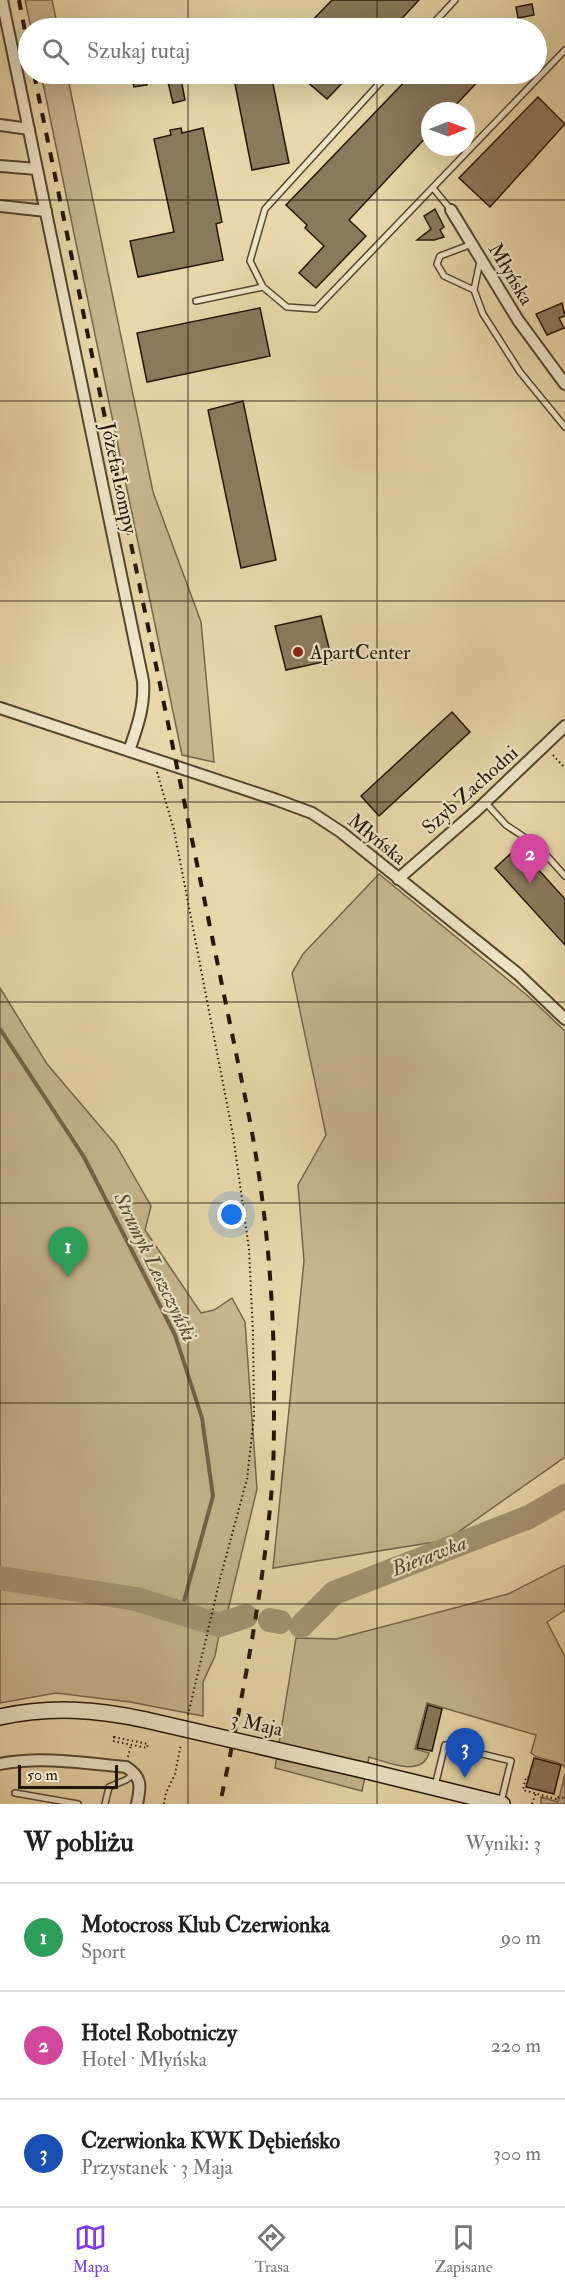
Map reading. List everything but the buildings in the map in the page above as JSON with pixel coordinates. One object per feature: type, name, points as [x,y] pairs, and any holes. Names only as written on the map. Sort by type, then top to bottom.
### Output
[{"type":"main road","name":"3 Maja","points":[[0,1717],[67,1708],[99,1711],[367,1771],[501,1804]]},
{"type":"street","name":"Józefa Lompy","points":[[2,0],[18,76]]},
{"type":"street","name":"Józefa Lompy","points":[[20,84],[143,681],[143,703],[129,751]]},
{"type":"street","points":[[0,125],[29,129]]},
{"type":"street","points":[[0,166],[37,169]]},
{"type":"street","points":[[0,206],[46,211]]},
{"type":"street","name":"Młyńska","points":[[451,210],[531,339],[565,384]]},
{"type":"street","name":"Młyńska","points":[[0,708],[291,804],[312,813],[340,832],[518,974],[565,1018]]},
{"type":"street","name":"Szyb Zachodni","points":[[398,879],[485,802],[565,726]]},
{"type":"street","points":[[0,1764],[18,1761],[57,1761],[126,1767],[135,1773],[139,1782],[137,1804]]},
{"type":"lane","points":[[438,18],[455,0]]},
{"type":"lane","points":[[547,69],[565,50]]},
{"type":"lane","points":[[379,84],[265,210],[250,261],[263,287],[287,307],[316,309],[532,84]]},
{"type":"lane","points":[[433,188],[451,210]]},
{"type":"lane","points":[[472,244],[440,256],[437,264],[448,279],[474,290]]},
{"type":"lane","points":[[481,259],[474,290],[478,305],[505,351],[538,396],[565,427]]},
{"type":"lane","points":[[196,302],[263,287]]},
{"type":"lane","points":[[485,802],[506,825],[539,847],[565,876]]},
{"type":"lane","points":[[435,1788],[445,1745],[500,1758],[511,1761],[501,1804]]},
{"type":"lane","points":[[105,1804],[109,1787],[126,1780],[135,1773]]},
{"type":"lane","points":[[15,1793],[78,1804]]},
{"type":"path","points":[[545,746],[565,768]]},
{"type":"path","points":[[155,760],[174,830],[223,1077],[244,1201],[249,1249],[254,1370],[251,1444],[244,1490],[188,1716]]},
{"type":"path","points":[[132,1740],[133,1734]]},
{"type":"path","points":[[164,1804],[166,1793],[175,1774],[183,1735]]},
{"type":"path","points":[[114,1737],[132,1740],[148,1744],[147,1748],[113,1741],[114,1737]]},
{"type":"path","points":[[127,1759],[131,1745]]},
{"type":"path","points":[[529,1777],[526,1777],[523,1790],[556,1799],[556,1797],[565,1798]]},
{"type":"path","points":[[532,1803],[536,1793]]},
{"type":"shaded area","points":[[25,0],[52,0],[56,18],[29,18]]},
{"type":"shaded area","points":[[43,84],[69,84],[153,492],[201,622],[214,762],[182,755]]},
{"type":"shaded area","points":[[379,874],[528,996],[565,1031],[565,1457],[447,1540],[273,1568],[304,1261],[298,1185],[326,1135],[292,973],[303,954]]},
{"type":"shaded area","points":[[0,988],[47,1064],[116,1145],[151,1206],[145,1230],[201,1313],[214,1310],[232,1298],[245,1322],[257,1489],[228,1610],[222,1619],[215,1656],[203,1682],[203,1716],[130,1702],[56,1693],[0,1703]]},
{"type":"shaded area","points":[[565,1565],[565,1610],[547,1622],[565,1657],[565,1767],[531,1753],[536,1735],[427,1703],[415,1749],[429,1753],[425,1761],[411,1767],[394,1765],[369,1757],[362,1791],[275,1768],[296,1638],[336,1639],[508,1594]]},
{"type":"shaded area","points":[[565,1774],[565,1804],[541,1804],[541,1797],[558,1802]]},
{"type":"waterway","name":"Strumyk Leszczyński","points":[[0,1029],[84,1157],[175,1335],[202,1418],[213,1496],[181,1612]]},
{"type":"waterway","name":"Bierawka","points":[[301,1626],[334,1593],[529,1517],[565,1496]]},
{"type":"waterway","name":"Bierawka","points":[[0,1578],[136,1599],[219,1625],[246,1616]]},
{"type":"waterway","name":"Bierawka","points":[[270,1620],[280,1622]]},
{"type":"railway","points":[[19,0],[22,18]]},
{"type":"railway","points":[[36,84],[248,1111],[255,1147],[269,1258],[274,1368],[272,1486],[244,1686],[220,1804]]},
{"type":"place","name":"ApartCenter","points":[[298,652]]},
{"type":"place","name":"Hotel Robotniczy","points":[[530,884]]},
{"type":"place","name":"Motocross Klub Czerwionka","points":[[68,1277]]},
{"type":"place","name":"Czerwionka KWK Dębieńsko","points":[[465,1778]]}]
